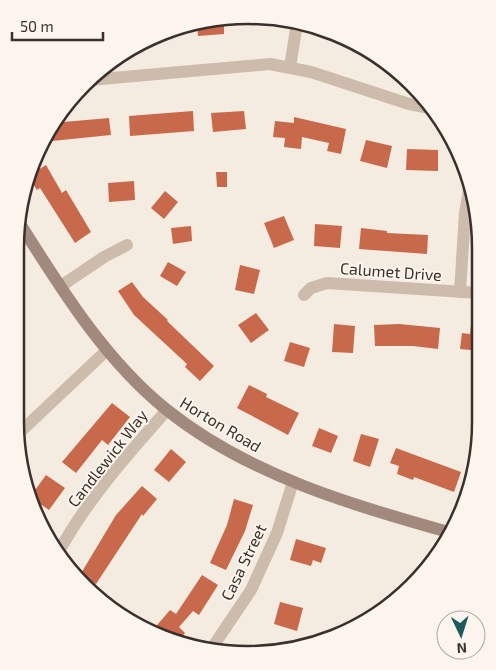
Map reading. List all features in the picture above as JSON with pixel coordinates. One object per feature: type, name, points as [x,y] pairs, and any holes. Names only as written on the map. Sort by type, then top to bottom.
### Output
[{"type":"street","points":[[290,67],[296,29]]},
{"type":"street","points":[[102,77],[260,64],[290,67],[422,107]]},
{"type":"street","points":[[460,292],[467,200]]},
{"type":"street","name":"Horton Road","points":[[24,231],[107,350],[166,410],[218,444],[294,482],[403,519],[444,531]]},
{"type":"street","points":[[61,286],[104,257],[127,246]]},
{"type":"street","name":"Calumet Drive","points":[[304,295],[311,288],[327,283],[472,293]]},
{"type":"street","points":[[24,428],[107,350]]},
{"type":"street","name":"Candlewick Way","points":[[62,547],[116,468],[166,410]]},
{"type":"street","name":"Casa Street","points":[[215,643],[251,590],[277,533],[294,482]]},
{"type":"building","points":[[224,25],[224,34],[198,36],[198,29]]},
{"type":"building","points":[[193,111],[194,131],[130,136],[129,116]]},
{"type":"building","points":[[244,111],[246,129],[213,132],[211,113]]},
{"type":"building","points":[[294,117],[346,129],[341,154],[327,151],[329,143],[302,137],[301,149],[284,147],[285,138],[273,137],[275,121],[294,123]]},
{"type":"building","points":[[109,118],[111,135],[52,141],[63,122]]},
{"type":"building","points":[[366,140],[392,146],[387,168],[360,161]]},
{"type":"building","points":[[407,149],[438,150],[438,171],[406,170]]},
{"type":"building","points":[[46,165],[62,193],[66,190],[91,232],[75,243],[40,188],[37,190],[33,184],[38,170]]},
{"type":"building","points":[[216,172],[227,172],[227,187],[217,187]]},
{"type":"building","points":[[134,181],[135,200],[109,202],[108,183]]},
{"type":"building","points":[[165,191],[178,202],[164,219],[151,208]]},
{"type":"building","points":[[284,216],[294,240],[274,248],[264,223]]},
{"type":"building","points":[[315,224],[342,226],[340,248],[314,246]]},
{"type":"building","points":[[191,226],[192,241],[173,244],[171,228]]},
{"type":"building","points":[[361,228],[387,231],[387,233],[428,235],[427,254],[359,249]]},
{"type":"building","points":[[168,262],[186,272],[177,286],[160,276]]},
{"type":"building","points":[[240,265],[260,270],[254,294],[235,290]]},
{"type":"building","points":[[132,282],[143,297],[214,366],[200,381],[185,367],[187,364],[134,315],[118,291]]},
{"type":"building","points":[[256,313],[269,330],[251,343],[238,325]]},
{"type":"building","points":[[334,324],[355,326],[353,353],[332,352]]},
{"type":"building","points":[[399,324],[440,328],[438,349],[413,346],[375,346],[374,325]]},
{"type":"building","points":[[472,325],[472,350],[460,349],[462,333],[470,334]]},
{"type":"building","points":[[290,342],[310,348],[304,367],[284,361]]},
{"type":"building","points":[[249,385],[267,394],[266,397],[299,413],[288,435],[237,408]]},
{"type":"building","points":[[112,403],[130,417],[108,445],[102,440],[76,473],[62,462]]},
{"type":"building","points":[[319,428],[338,436],[331,453],[312,446]]},
{"type":"building","points":[[361,434],[379,439],[370,467],[353,461]]},
{"type":"building","points":[[396,448],[461,472],[454,492],[414,477],[413,480],[397,474],[399,466],[390,463]]},
{"type":"building","points":[[171,449],[186,462],[169,482],[154,470]]},
{"type":"building","points":[[46,475],[65,488],[49,510],[39,503],[35,490]]},
{"type":"building","points":[[142,486],[157,499],[143,516],[142,514],[96,584],[81,573],[116,515]]},
{"type":"building","points":[[234,499],[253,505],[245,531],[226,570],[210,563],[227,525]]},
{"type":"building","points":[[296,539],[326,548],[321,563],[313,560],[311,566],[290,560]]},
{"type":"building","points":[[202,575],[218,585],[199,615],[193,611],[179,627],[185,633],[182,636],[156,626],[170,610],[176,614]]},
{"type":"building","points":[[280,602],[303,608],[297,631],[274,624]]}]
